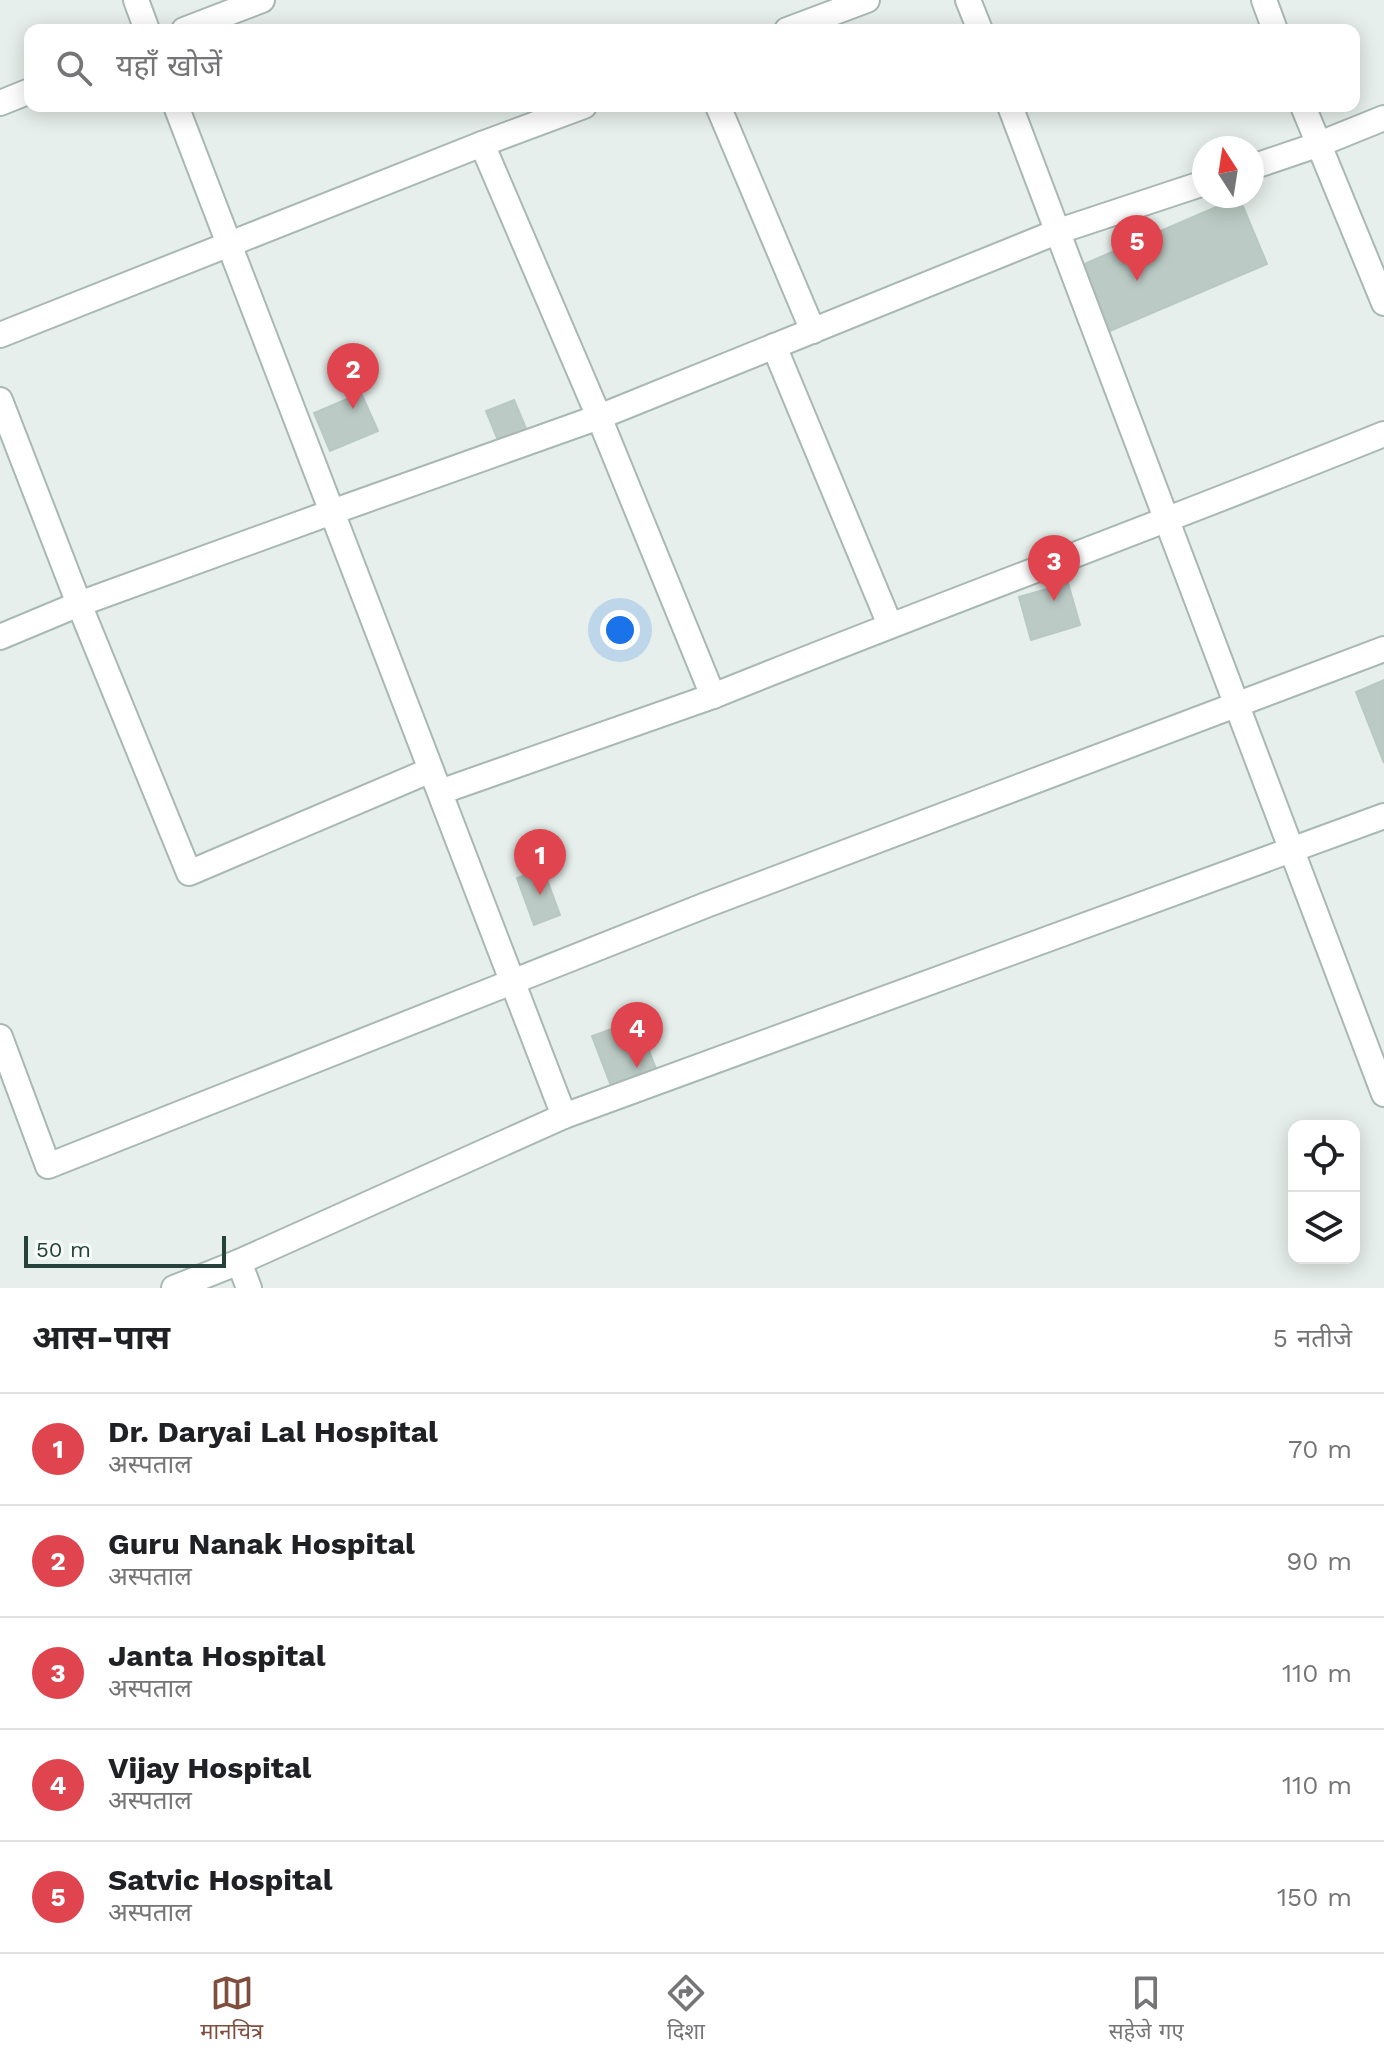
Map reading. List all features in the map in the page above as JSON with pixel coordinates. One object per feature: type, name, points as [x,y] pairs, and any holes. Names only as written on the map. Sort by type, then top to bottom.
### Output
[{"type":"street","points":[[136,0],[145,24]]},
{"type":"street","points":[[200,24],[262,0]]},
{"type":"street","points":[[803,24],[867,0]]},
{"type":"street","points":[[968,0],[978,24]]},
{"type":"street","points":[[1264,0],[1273,24]]},
{"type":"street","points":[[0,103],[24,93]]},
{"type":"street","points":[[178,112],[564,1116]]},
{"type":"street","points":[[0,335],[568,112]]},
{"type":"street","points":[[721,112],[813,331]]},
{"type":"street","points":[[1012,112],[1384,1094]]},
{"type":"street","points":[[1305,112],[1384,303]]},
{"type":"street","points":[[1264,163],[1384,118]]},
{"type":"street","points":[[482,144],[599,417],[713,696]]},
{"type":"street","points":[[0,637],[79,604],[599,417],[1059,231],[1192,187]]},
{"type":"street","points":[[774,346],[890,625]]},
{"type":"street","points":[[0,400],[189,873],[436,781],[713,696],[1384,434]]},
{"type":"street","points":[[0,1037],[48,1166],[706,905],[1384,649]]},
{"type":"street","points":[[174,1288],[239,1262],[564,1116],[1384,816]]},
{"type":"street","points":[[239,1262],[249,1288]]},
{"type":"building","points":[[1214,208],[1244,208],[1267,264],[1110,331],[1082,265]]},
{"type":"building","points":[[361,393],[378,431],[330,451],[314,413]]},
{"type":"building","points":[[514,400],[528,433],[500,445],[486,411]]},
{"type":"building","points":[[1068,583],[1080,625],[1031,640],[1019,597]]},
{"type":"building","points":[[1384,680],[1384,763],[1356,692]]},
{"type":"building","points":[[543,869],[560,915],[534,925],[517,878]]},
{"type":"building","points":[[637,1020],[658,1074],[613,1091],[592,1036]]},
{"type":"place","name":"Satvic Hospital","points":[[1137,281]]},
{"type":"place","name":"Guru Nanak Hospital","points":[[353,409]]},
{"type":"place","name":"Janta Hospital","points":[[1054,601]]},
{"type":"place","name":"Dr. Daryai Lal Hospital","points":[[540,895]]},
{"type":"place","name":"Vijay Hospital","points":[[637,1068]]}]
